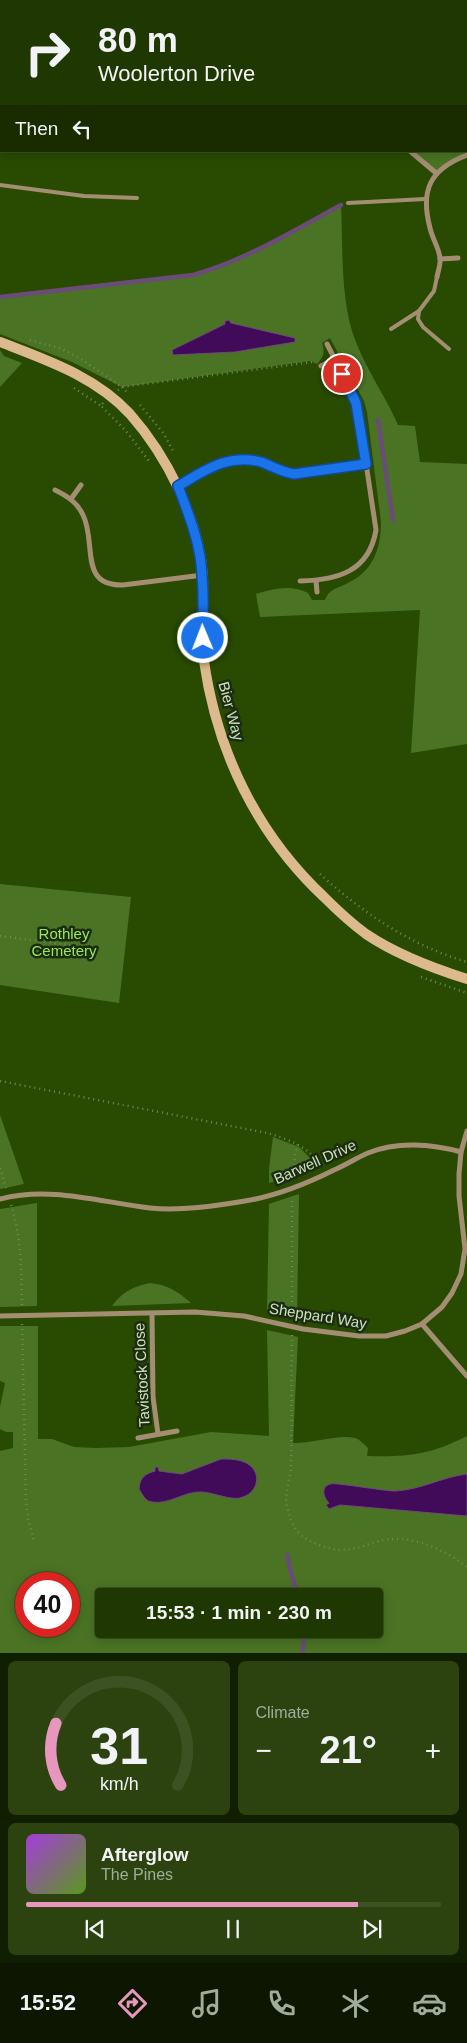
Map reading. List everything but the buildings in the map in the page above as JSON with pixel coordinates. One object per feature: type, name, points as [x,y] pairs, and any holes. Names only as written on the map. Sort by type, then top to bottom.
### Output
[{"type":"street","points":[[411,152],[436,173]]},
{"type":"street","points":[[437,277],[440,259],[430,229],[425,199],[436,173],[451,161],[467,155]]},
{"type":"street","points":[[440,259],[458,258]]},
{"type":"street","name":"Bier Way","points":[[0,342],[69,370],[109,396],[129,413],[155,446],[178,486],[199,549],[202,575],[204,658],[210,695],[219,731],[236,775],[256,813],[279,849],[305,880],[365,933],[399,953],[434,969],[467,979]]},
{"type":"street","points":[[300,581],[332,579],[354,568],[363,559],[374,540],[375,520],[356,403],[327,344]]},
{"type":"street","points":[[321,366],[334,359]]},
{"type":"street","points":[[178,486],[212,466],[227,460],[242,459],[261,462],[282,472],[294,474],[366,464]]},
{"type":"street","points":[[71,498],[81,485]]},
{"type":"street","points":[[55,490],[71,498],[80,510],[88,527],[93,569],[102,582],[110,585],[123,585],[202,575]]},
{"type":"street","points":[[316,581],[317,592]]},
{"type":"street","name":"Sheppard Way","points":[[0,1316],[195,1312],[244,1316],[292,1326],[360,1336],[386,1336],[405,1331],[422,1324],[442,1307],[452,1293],[461,1274],[466,1248],[458,1196],[462,1152],[467,1134]]},
{"type":"street","name":"Barwell Drive","points":[[0,1199],[29,1193],[52,1193],[153,1208],[203,1207],[246,1201],[292,1188],[326,1174],[369,1152],[398,1146],[439,1146],[462,1152]]},
{"type":"street","name":"Tavistock Close","points":[[152,1314],[153,1397],[158,1434]]},
{"type":"street","points":[[422,1324],[467,1376]]},
{"type":"street","name":"Tavistock Close","points":[[138,1438],[177,1431]]},
{"type":"lane","points":[[0,185],[84,196],[137,198]]},
{"type":"lane","points":[[348,203],[425,199]]},
{"type":"lane","points":[[391,329],[419,310],[434,291],[437,277]]},
{"type":"lane","points":[[419,310],[418,319],[423,327],[449,349]]},
{"type":"path","points":[[153,468],[126,431],[101,406],[109,396],[122,387],[311,361],[321,366]]},
{"type":"path","points":[[122,387],[131,396]]},
{"type":"path","points":[[136,402],[164,434],[176,457]]},
{"type":"path","points":[[314,869],[357,906],[391,929],[419,944],[467,962]]},
{"type":"path","points":[[0,936],[70,945]]},
{"type":"path","points":[[418,975],[467,993]]},
{"type":"path","points":[[0,1081],[267,1133],[298,1144],[317,1160],[326,1174]]},
{"type":"path","points":[[298,1144],[292,1188],[292,1467],[287,1496],[287,1505],[294,1529],[298,1534],[314,1543],[325,1548],[342,1551],[394,1540],[411,1541],[445,1552],[467,1567]]},
{"type":"path","points":[[0,1168],[18,1225],[20,1242],[26,1499],[28,1520],[34,1542]]},
{"type":"green space","points":[[411,152],[467,152],[467,155],[436,173]]},
{"type":"green space","points":[[341,205],[343,275],[347,310],[356,342],[366,363],[398,425],[415,426],[420,462],[467,464],[467,744],[411,753],[420,610],[260,617],[256,594],[275,589],[289,588],[308,593],[312,600],[325,600],[331,591],[363,573],[374,559],[377,550],[381,522],[367,412],[364,401],[330,338],[322,343],[323,354],[317,364],[311,361],[122,387],[72,362],[0,334],[0,297],[193,275],[213,269],[250,253]]},
{"type":"green space","points":[[0,350],[4,356],[22,363],[0,387]]},
{"type":"green space","name":"Rothley Cemetery","points":[[0,884],[131,897],[119,1003],[0,985]]},
{"type":"green space","points":[[0,1115],[24,1184],[0,1189]]},
{"type":"green space","points":[[273,1137],[299,1147],[316,1164],[307,1171],[269,1183]]},
{"type":"green space","points":[[299,1194],[297,1317],[267,1311],[269,1204]]},
{"type":"green space","points":[[37,1203],[37,1306],[0,1307],[0,1209]]},
{"type":"green space","points":[[150,1283],[172,1289],[191,1303],[112,1306],[129,1290]]},
{"type":"green space","points":[[0,1326],[38,1326],[38,1439],[52,1439],[74,1447],[96,1448],[129,1447],[211,1432],[269,1436],[267,1330],[298,1337],[293,1443],[348,1437],[357,1439],[368,1448],[367,1456],[395,1456],[430,1451],[467,1436],[467,1653],[0,1653],[0,1451],[13,1448],[13,1432],[6,1432],[0,1429],[0,1407],[5,1383],[0,1381]]},
{"type":"shaded area","points":[[229,320],[231,323],[295,338],[295,342],[235,352],[173,355],[172,350],[225,324],[225,321]]},
{"type":"shaded area","points":[[221,1459],[242,1461],[248,1464],[255,1472],[257,1477],[255,1487],[248,1495],[239,1498],[228,1498],[206,1492],[195,1492],[165,1502],[152,1502],[144,1497],[139,1489],[142,1479],[155,1471],[155,1467],[158,1467],[159,1471],[182,1474]]},
{"type":"shaded area","points":[[467,1474],[467,1516],[340,1505],[329,1509],[326,1505],[329,1503],[324,1496],[325,1488],[330,1484],[395,1491]]},
{"type":"waterway","points":[[0,297],[193,275],[213,269],[250,253],[341,205]]},
{"type":"waterway","points":[[378,420],[393,520]]},
{"type":"waterway","points":[[287,1555],[296,1588]]},
{"type":"waterway","points":[[302,1653],[304,1638]]},
{"type":"route","points":[[203,638],[202,575],[199,549],[178,486],[212,466],[227,460],[242,459],[261,462],[282,472],[294,474],[366,464],[359,413],[342,374]]}]
